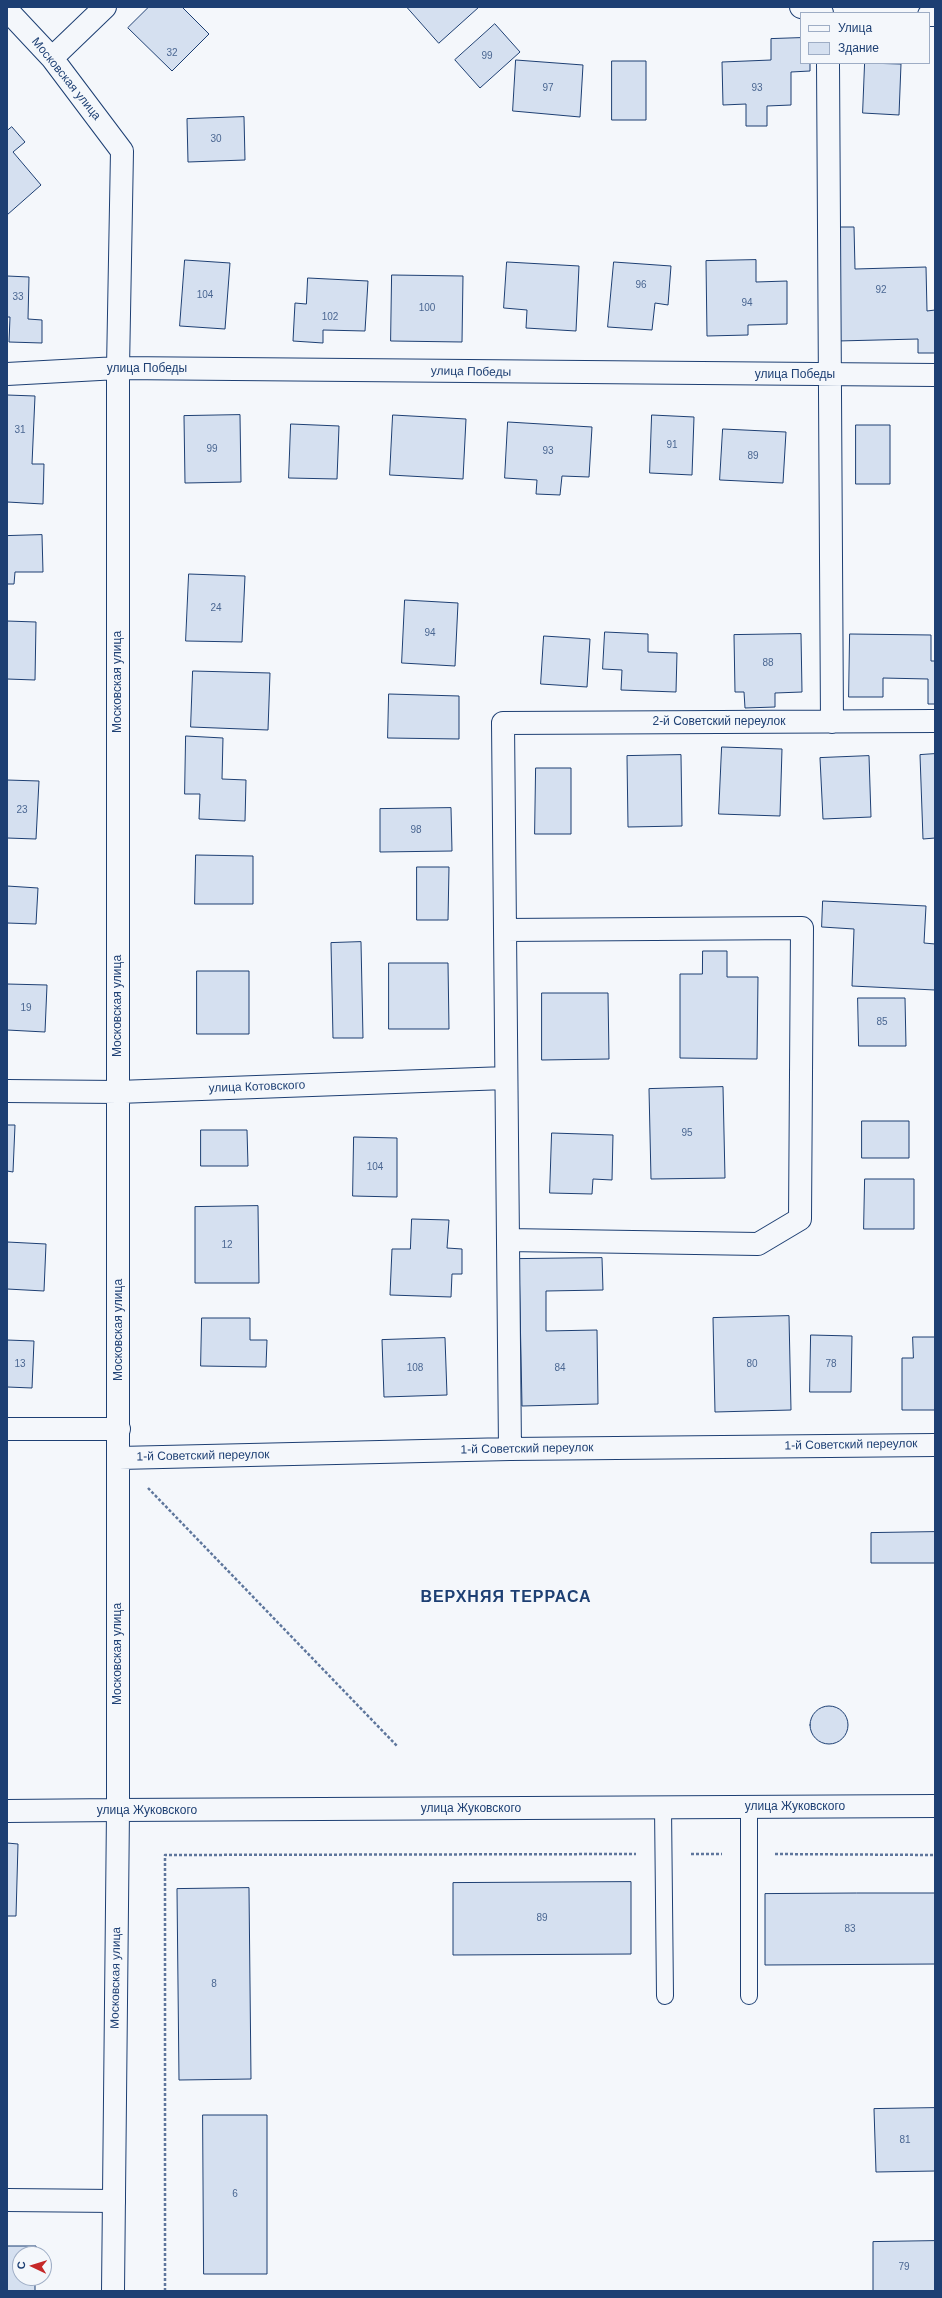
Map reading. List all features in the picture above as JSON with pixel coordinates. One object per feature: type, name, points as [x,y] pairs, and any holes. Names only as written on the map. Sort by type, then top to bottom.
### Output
[{"type":"street","points":[[52,58],[105,7]]},
{"type":"street","points":[[800,7],[818,12]]},
{"type":"street","name":"Московская улица","points":[[7,10],[52,58],[122,151],[118,368],[119,1458],[118,1810],[113,2291]]},
{"type":"street","points":[[828,64],[832,722]]},
{"type":"street","name":"улица Победы","points":[[7,374],[118,368],[830,376],[935,375]]},
{"type":"street","name":"2-й Советский переулок","points":[[505,930],[502,723],[935,721]]},
{"type":"street","points":[[508,1240],[758,1244],[800,1219],[802,928],[505,930],[510,1449]]},
{"type":"street","name":"улица Котовского","points":[[7,1091],[118,1092],[506,1078]]},
{"type":"street","points":[[7,1429],[119,1429]]},
{"type":"street","name":"1-й Советский переулок","points":[[119,1458],[510,1449],[935,1445]]},
{"type":"street","name":"улица Жуковского","points":[[7,1811],[935,1806]]},
{"type":"street","points":[[7,2200],[114,2201]]},
{"type":"lane","points":[[663,1807],[665,1996]]},
{"type":"lane","points":[[748,1996],[750,1854],[749,1807]]},
{"type":"path","points":[[119,1458],[398,1747]]},
{"type":"path","points":[[165,2291],[165,1855],[935,1855]]},
{"type":"building","points":[[149,7],[182,7],[209,34],[172,71],[128,28]]},
{"type":"building","points":[[407,7],[479,7],[439,43]]},
{"type":"building","points":[[495,24],[520,52],[480,88],[455,60]]},
{"type":"building","points":[[800,38],[800,64],[810,64],[810,71],[791,72],[791,105],[767,106],[767,126],[746,126],[746,104],[723,105],[722,62],[771,60],[771,39]]},
{"type":"building","points":[[516,60],[583,65],[580,117],[513,111]]},
{"type":"building","points":[[612,61],[646,61],[646,120],[612,120]]},
{"type":"building","points":[[865,64],[901,64],[899,115],[863,113]]},
{"type":"building","points":[[244,117],[245,160],[188,162],[187,119]]},
{"type":"building","points":[[12,127],[25,142],[13,152],[41,185],[7,215],[7,131]]},
{"type":"building","points":[[834,227],[854,227],[855,269],[926,267],[927,311],[935,310],[935,353],[918,353],[918,339],[838,341]]},
{"type":"building","points":[[185,260],[230,263],[225,329],[180,326]]},
{"type":"building","points":[[756,260],[756,282],[787,281],[787,324],[748,325],[748,335],[707,336],[706,261]]},
{"type":"building","points":[[507,262],[579,266],[576,331],[526,328],[527,310],[504,308]]},
{"type":"building","points":[[614,262],[671,266],[668,305],[655,303],[652,330],[608,327]]},
{"type":"building","points":[[392,275],[463,276],[462,342],[391,341]]},
{"type":"building","points":[[7,276],[29,277],[28,319],[42,320],[42,343],[9,342],[10,317],[7,317]]},
{"type":"building","points":[[308,278],[368,281],[365,331],[323,330],[323,343],[293,341],[295,303],[306,304]]},
{"type":"building","points":[[7,395],[35,396],[32,464],[44,464],[43,504],[7,502]]},
{"type":"building","points":[[240,415],[241,482],[185,483],[184,416]]},
{"type":"building","points":[[393,415],[466,419],[463,479],[390,475]]},
{"type":"building","points":[[652,415],[694,417],[692,475],[650,473]]},
{"type":"building","points":[[508,422],[592,427],[589,477],[562,476],[560,495],[536,494],[537,480],[505,478]]},
{"type":"building","points":[[291,424],[339,426],[337,479],[289,478]]},
{"type":"building","points":[[856,425],[890,425],[890,484],[856,484]]},
{"type":"building","points":[[723,429],[786,432],[783,483],[720,480]]},
{"type":"building","points":[[42,535],[43,572],[15,572],[14,584],[7,584],[7,536]]},
{"type":"building","points":[[189,574],[245,576],[242,642],[186,641]]},
{"type":"building","points":[[405,600],[458,603],[455,666],[402,663]]},
{"type":"building","points":[[7,621],[36,622],[35,680],[7,679]]},
{"type":"building","points":[[605,632],[648,634],[648,652],[677,653],[676,692],[621,690],[622,670],[603,669]]},
{"type":"building","points":[[801,634],[802,692],[775,693],[775,707],[745,708],[744,692],[735,692],[734,635]]},
{"type":"building","points":[[850,634],[931,635],[931,661],[935,661],[935,704],[928,704],[928,679],[883,678],[883,697],[849,697]]},
{"type":"building","points":[[544,636],[590,639],[587,687],[541,684]]},
{"type":"building","points":[[193,671],[270,673],[268,730],[191,727]]},
{"type":"building","points":[[389,694],[459,696],[459,739],[388,738]]},
{"type":"building","points":[[186,736],[223,738],[222,779],[246,780],[245,821],[199,819],[200,794],[185,794]]},
{"type":"building","points":[[722,747],[782,749],[780,816],[719,814]]},
{"type":"building","points":[[935,754],[935,838],[923,839],[920,755]]},
{"type":"building","points":[[681,755],[682,826],[628,827],[627,756]]},
{"type":"building","points":[[869,756],[871,817],[823,819],[820,758]]},
{"type":"building","points":[[536,768],[571,768],[571,834],[535,834]]},
{"type":"building","points":[[7,780],[39,781],[36,839],[7,838]]},
{"type":"building","points":[[451,808],[452,851],[380,852],[380,809]]},
{"type":"building","points":[[196,855],[253,856],[253,904],[195,904]]},
{"type":"building","points":[[417,867],[449,867],[448,920],[417,920]]},
{"type":"building","points":[[7,886],[38,888],[36,924],[7,923]]},
{"type":"building","points":[[823,901],[926,906],[924,943],[935,944],[935,990],[852,986],[854,929],[822,927]]},
{"type":"building","points":[[361,942],[363,1038],[333,1038],[331,943]]},
{"type":"building","points":[[703,951],[727,951],[727,977],[758,977],[757,1059],[680,1058],[680,974],[702,974]]},
{"type":"building","points":[[389,963],[448,963],[449,1029],[389,1029]]},
{"type":"building","points":[[197,971],[249,971],[249,1034],[197,1034]]},
{"type":"building","points":[[7,984],[47,985],[45,1032],[7,1030]]},
{"type":"building","points":[[542,993],[608,993],[609,1059],[542,1060]]},
{"type":"building","points":[[858,998],[905,998],[906,1046],[859,1046]]},
{"type":"building","points":[[723,1087],[725,1178],[651,1179],[649,1089]]},
{"type":"building","points":[[862,1121],[909,1121],[909,1158],[862,1158]]},
{"type":"building","points":[[7,1125],[15,1125],[13,1172],[7,1171]]},
{"type":"building","points":[[201,1130],[247,1130],[248,1166],[201,1166]]},
{"type":"building","points":[[552,1133],[613,1135],[612,1180],[593,1179],[592,1194],[550,1193]]},
{"type":"building","points":[[354,1137],[397,1138],[397,1197],[353,1196]]},
{"type":"building","points":[[865,1179],[914,1179],[914,1229],[864,1229]]},
{"type":"building","points":[[258,1206],[259,1283],[195,1283],[195,1207]]},
{"type":"building","points":[[412,1219],[449,1220],[447,1248],[462,1249],[462,1274],[452,1274],[451,1297],[390,1295],[392,1249],[410,1249]]},
{"type":"building","points":[[7,1242],[46,1244],[44,1291],[7,1289]]},
{"type":"building","points":[[602,1258],[603,1290],[546,1291],[546,1331],[597,1330],[598,1404],[522,1406],[519,1259]]},
{"type":"building","points":[[789,1316],[791,1410],[715,1412],[713,1318]]},
{"type":"building","points":[[202,1318],[250,1318],[250,1340],[267,1340],[266,1367],[201,1366]]},
{"type":"building","points":[[811,1335],[852,1336],[851,1392],[810,1392]]},
{"type":"building","points":[[913,1337],[935,1337],[935,1410],[902,1410],[902,1358],[913,1358]]},
{"type":"building","points":[[445,1338],[447,1395],[384,1397],[382,1340]]},
{"type":"building","points":[[7,1340],[34,1341],[32,1388],[7,1387]]},
{"type":"building","points":[[935,1532],[935,1563],[871,1563],[871,1533]]},
{"type":"building","points":[[829,1706],[842,1712],[848,1725],[842,1738],[829,1744],[816,1738],[810,1725],[816,1712]]},
{"type":"building","points":[[7,1843],[18,1844],[16,1916],[7,1916]]},
{"type":"building","points":[[631,1882],[631,1954],[453,1955],[453,1883]]},
{"type":"building","points":[[249,1888],[251,2079],[179,2080],[177,1889]]},
{"type":"building","points":[[935,1893],[935,1964],[765,1965],[765,1894]]},
{"type":"building","points":[[935,2108],[935,2171],[876,2172],[874,2109]]},
{"type":"building","points":[[203,2115],[267,2115],[267,2274],[204,2274]]},
{"type":"building","points":[[935,2241],[935,2291],[873,2291],[873,2242]]},
{"type":"building","points":[[7,2246],[12,2246],[12,2286],[35,2286],[35,2291],[7,2291]]},
{"type":"district","name":"ВЕРХНЯЯ ТЕРРАСА","points":[[506,1598]]}]
